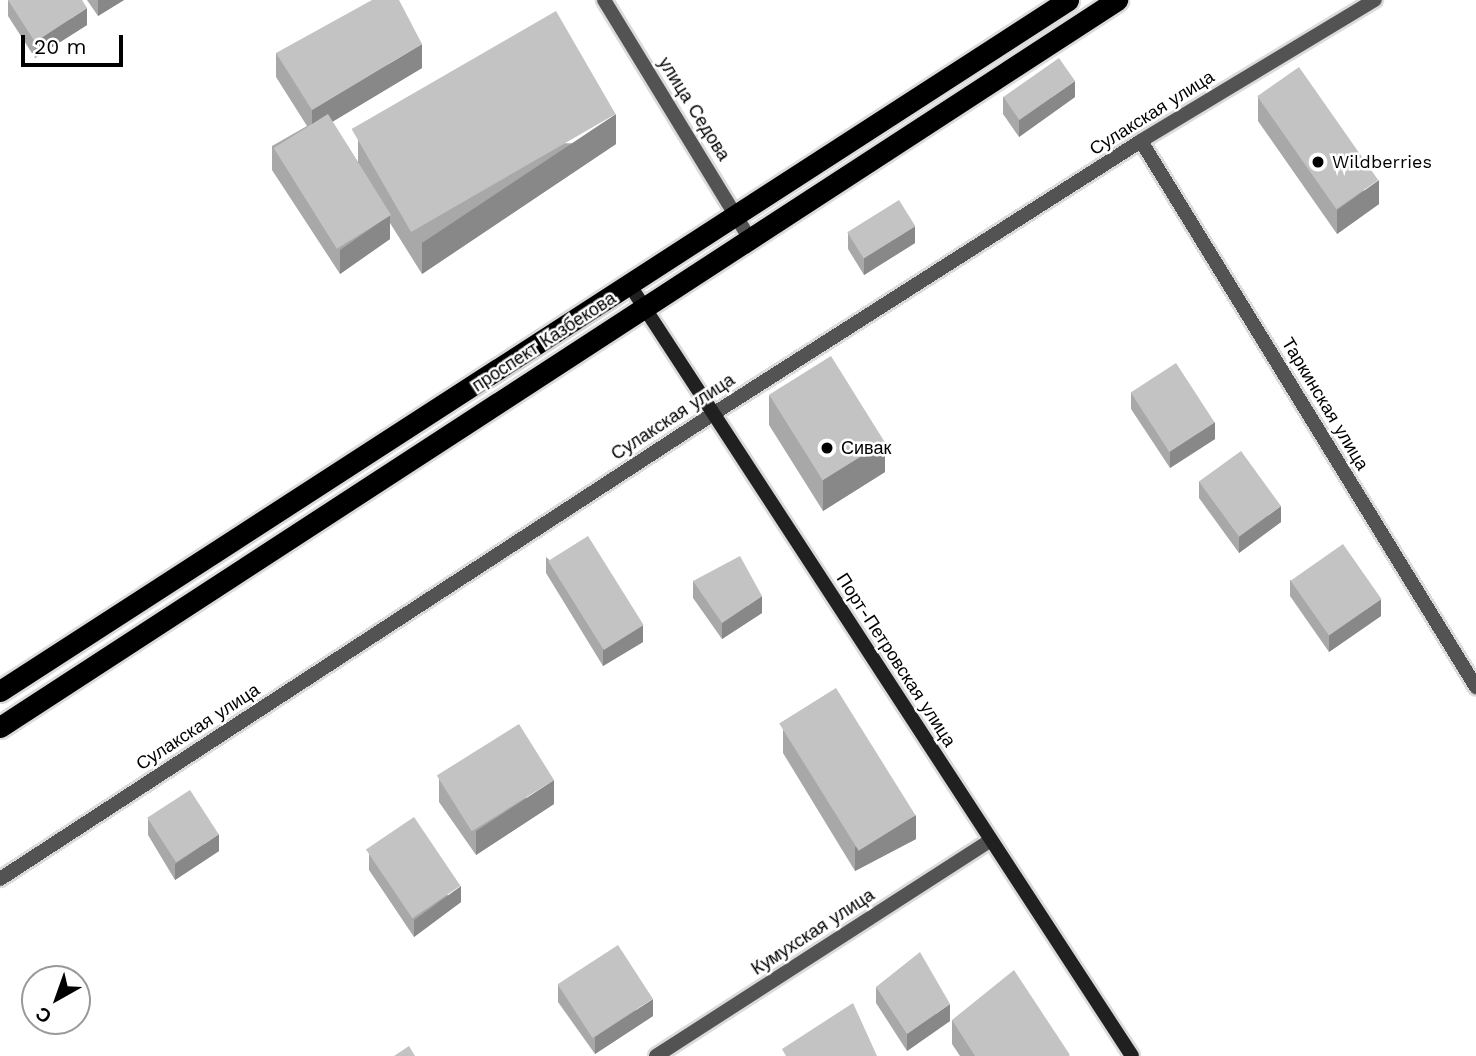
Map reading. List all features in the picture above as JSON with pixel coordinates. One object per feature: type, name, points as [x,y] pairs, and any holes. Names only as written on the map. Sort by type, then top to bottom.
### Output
[{"type":"highway","name":"проспект Казбекова","points":[[0,691],[1068,0]]},
{"type":"highway","name":"проспект Казбекова","points":[[0,727],[643,305],[750,239],[1117,0]]},
{"type":"street","name":"улица Седова","points":[[604,0],[750,239]]},
{"type":"street","name":"Сулакская улица","points":[[0,879],[713,414],[1141,141],[1376,0]]},
{"type":"street","name":"Таркинская улица","points":[[1141,141],[1476,687]]},
{"type":"street","name":"Порт-Петровская улица","points":[[629,284],[1132,1056]]},
{"type":"street","name":"Кумухская улица","points":[[656,1056],[990,841]]},
{"type":"building","points":[[8,0],[82,0],[87,8],[35,42]]},
{"type":"building","points":[[372,0],[399,0],[422,44],[312,110],[276,53]]},
{"type":"building","points":[[556,11],[616,114],[411,232],[352,129]]},
{"type":"building","points":[[1059,58],[1075,81],[1019,120],[1003,97]]},
{"type":"building","name":"Wildberries","points":[[1299,67],[1378,180],[1336,209],[1257,96]]},
{"type":"building","points":[[328,114],[391,215],[337,249],[274,148]]},
{"type":"building","points":[[899,200],[915,226],[864,259],[847,232]]},
{"type":"building","points":[[831,356],[885,442],[823,480],[769,395]]},
{"type":"building","points":[[1176,363],[1215,423],[1169,452],[1131,392]]},
{"type":"building","points":[[1241,451],[1281,506],[1239,537],[1199,482]]},
{"type":"building","points":[[588,536],[644,625],[604,650],[548,561]]},
{"type":"building","points":[[1343,544],[1381,599],[1329,636],[1291,581]]},
{"type":"building","points":[[740,556],[762,596],[722,623],[693,581]]},
{"type":"building","points":[[836,688],[915,815],[859,851],[779,724]]},
{"type":"building","points":[[519,724],[554,780],[472,831],[437,775]]},
{"type":"building","points":[[190,790],[219,834],[176,862],[147,818]]},
{"type":"building","points":[[414,817],[460,886],[412,918],[366,849]]},
{"type":"building","points":[[618,945],[653,999],[592,1038],[558,984]]},
{"type":"building","points":[[920,952],[950,1004],[907,1034],[876,987]]},
{"type":"building","points":[[1014,970],[1070,1055],[975,1056],[952,1020]]},
{"type":"building","points":[[853,1003],[877,1056],[786,1056],[782,1049]]},
{"type":"building","points":[[409,1046],[415,1056],[394,1056]]},
{"type":"place","name":"Wildberries","points":[[1318,162]]},
{"type":"place","name":"Сивак","points":[[827,448]]}]
